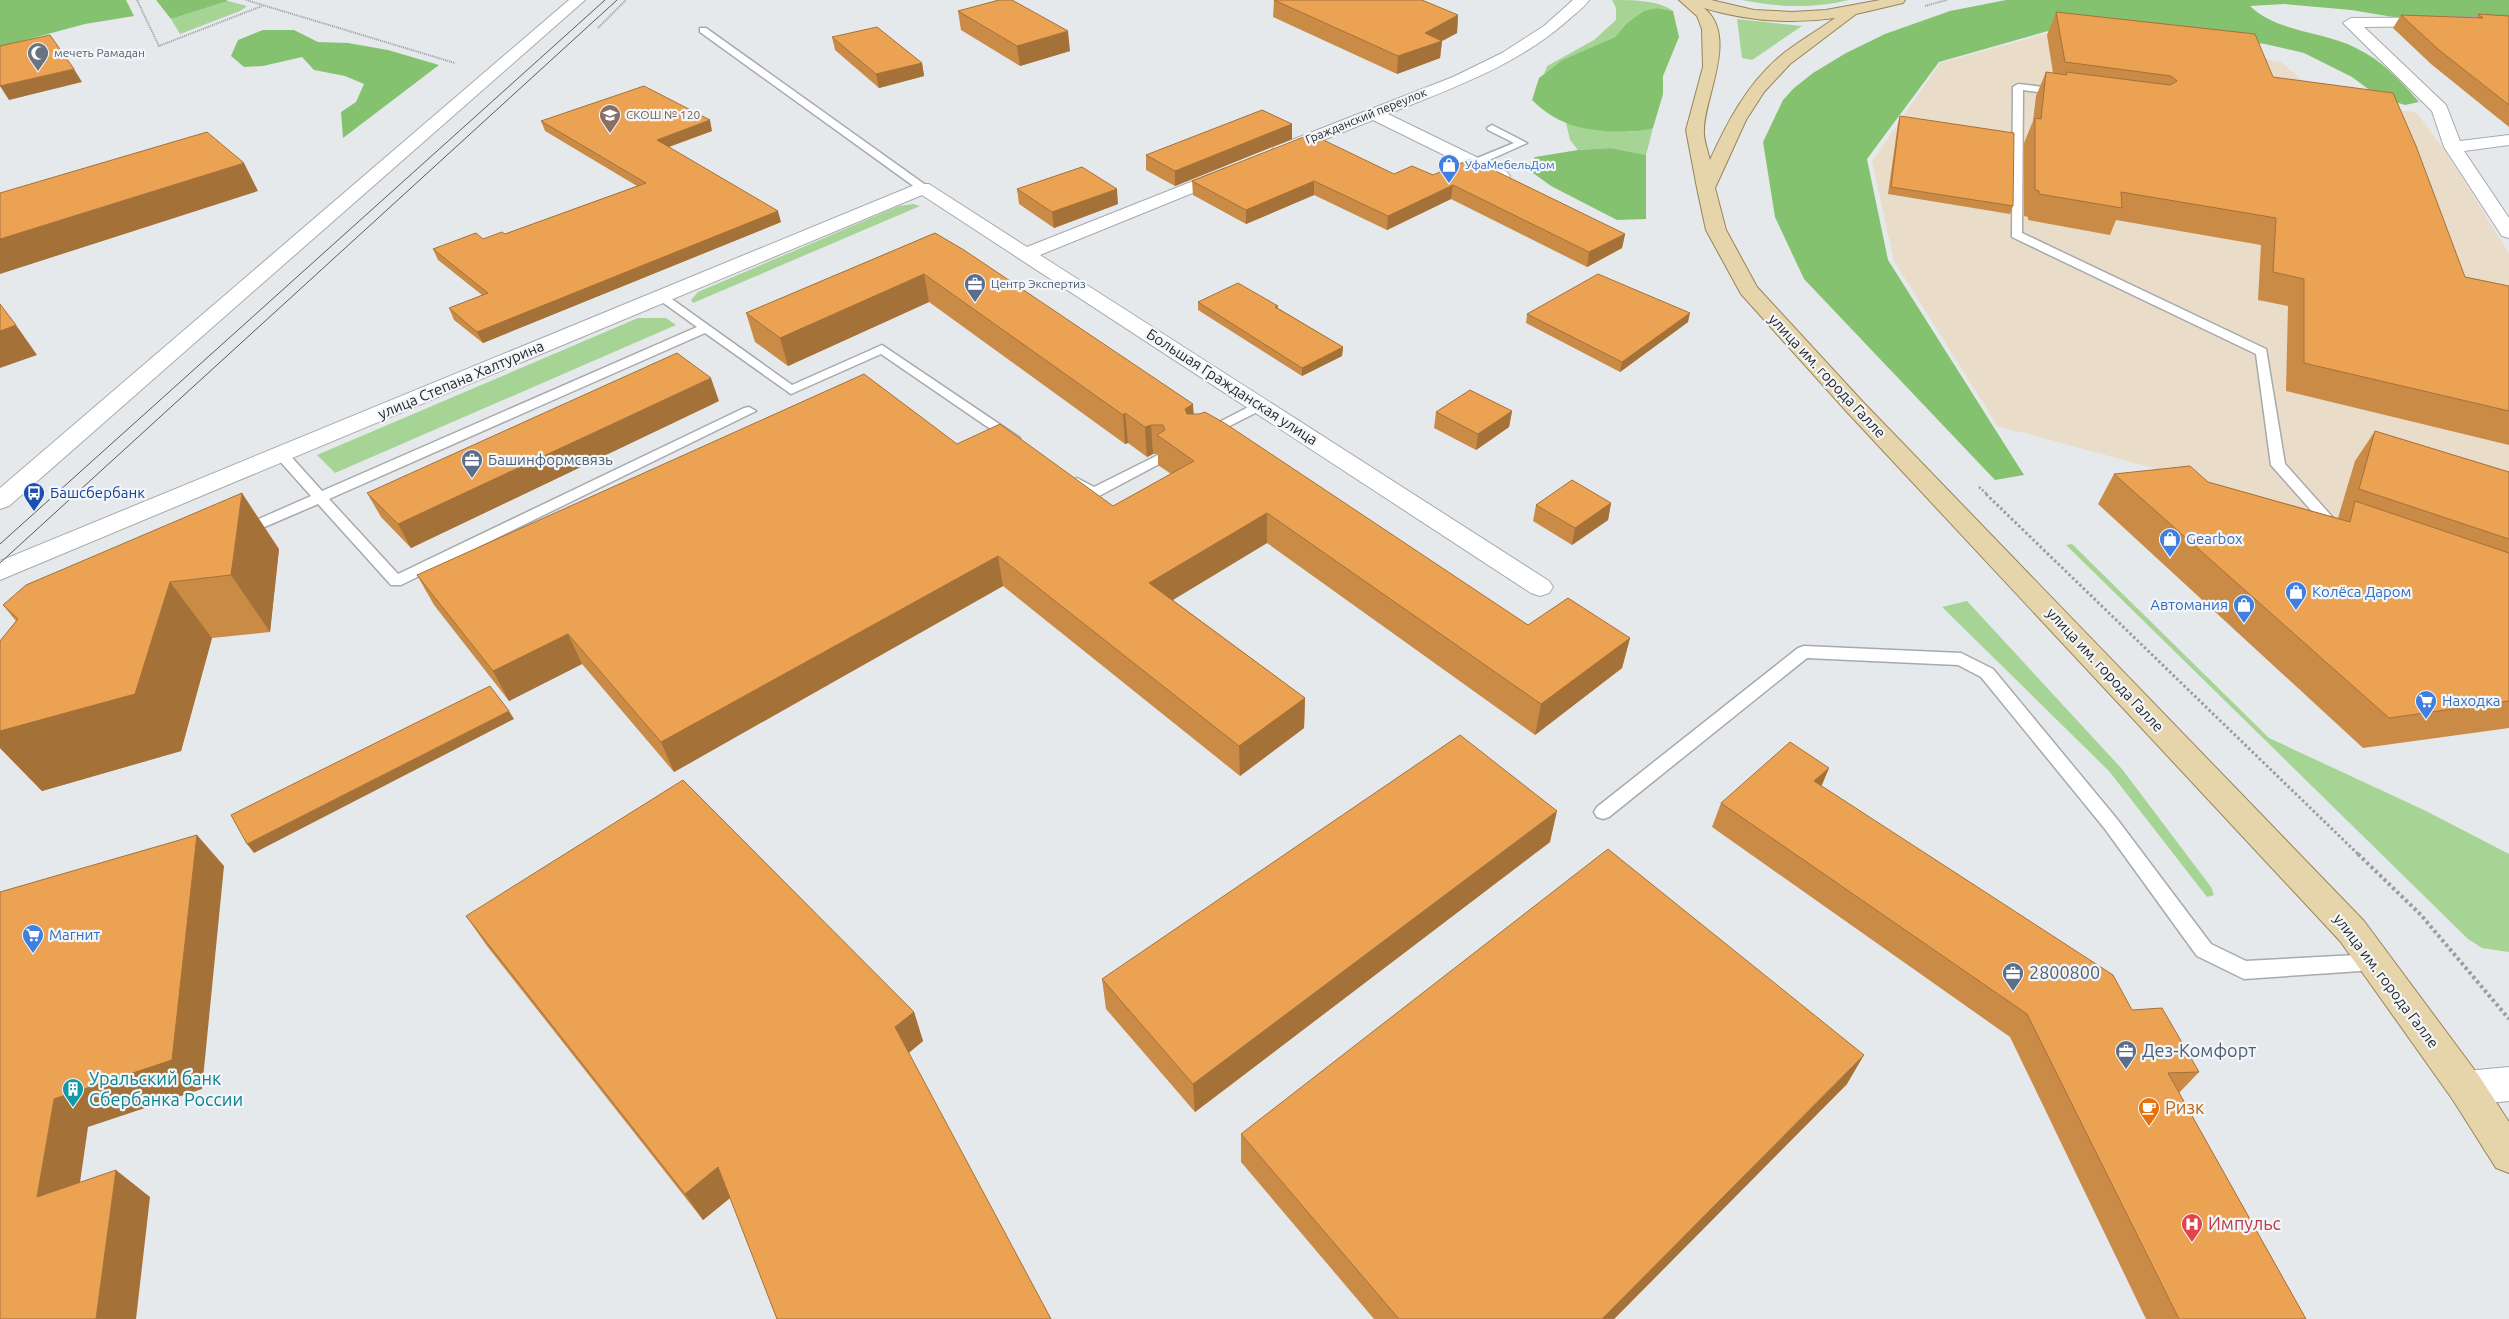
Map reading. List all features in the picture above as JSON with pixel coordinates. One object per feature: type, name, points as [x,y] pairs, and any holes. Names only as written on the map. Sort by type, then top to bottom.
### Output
[{"type":"main road","name":"улица им. города Галле","points":[[1686,0],[1703,14],[1710,29],[1710,67],[1695,130],[1706,188],[1716,230],[1748,290],[1856,407],[2352,931],[2466,1088],[2509,1155]]},
{"type":"main road","points":[[1698,0],[1737,11],[1776,17],[1815,17],[1849,13],[1898,0]]},
{"type":"main road","points":[[1706,188],[1742,109],[1767,78],[1782,62],[1805,44],[1832,28],[1849,13]]},
{"type":"street","points":[[0,500],[578,0]]},
{"type":"street","name":"Гражданский переулок","points":[[1263,158],[1372,113],[1459,80],[1508,56],[1549,29],[1582,0]]},
{"type":"street","points":[[2509,21],[2350,23],[2440,110],[2453,147],[2509,232]]},
{"type":"street","points":[[1372,113],[1516,183]]},
{"type":"street","points":[[2453,147],[2509,140]]},
{"type":"street","points":[[1026,254],[1245,165]]},
{"type":"street","name":"Большая Гражданская улица","points":[[923,188],[1540,587]]},
{"type":"street","name":"улица Степана Халтурина","points":[[0,571],[923,188]]},
{"type":"street","points":[[2466,1088],[2509,1084]]},
{"type":"lane","points":[[703,30],[923,188]]},
{"type":"lane","points":[[2075,94],[2018,87],[2016,235],[2262,352],[2278,465],[2330,523],[2349,530]]},
{"type":"lane","points":[[1474,163],[1522,143],[1492,128]]},
{"type":"lane","points":[[662,296],[791,390],[882,349],[1020,443]]},
{"type":"lane","points":[[229,538],[706,328]]},
{"type":"lane","points":[[1194,439],[1260,406]]},
{"type":"lane","points":[[282,454],[396,581],[749,411]]},
{"type":"lane","points":[[1069,476],[1094,493],[1158,459]]},
{"type":"lane","points":[[1603,812],[1804,652],[1961,660],[1986,673],[2111,824],[2204,950],[2244,970],[2375,962]]},
{"type":"path","points":[[137,0],[159,46],[263,5]]},
{"type":"path","points":[[246,0],[455,63]]},
{"type":"path","points":[[598,28],[626,0]]},
{"type":"path","points":[[1919,7],[1947,0]]},
{"type":"path","points":[[1974,481],[2421,915],[2509,1019]]},
{"type":"shaded area","points":[[2048,33],[2225,51],[2281,62],[2331,104],[2416,112],[2445,151],[2509,253],[2509,559],[2489,560],[1998,427],[1894,261],[1872,161],[1940,63]]},
{"type":"green space","points":[[0,0],[126,0],[134,16],[85,24],[0,47]]},
{"type":"green space","points":[[156,0],[226,0],[228,1],[171,19]]},
{"type":"green space","points":[[1612,0],[1653,3],[1673,11],[1658,8],[1626,24],[1615,37],[1562,60],[1544,74],[1547,66],[1594,40],[1616,20],[1616,8]]},
{"type":"green space","points":[[1742,0],[1849,0],[1822,5],[1796,6]]},
{"type":"green space","points":[[2006,0],[2509,0],[2509,17],[2393,17],[2351,10],[2284,4],[2250,6],[2274,22],[2343,42],[2366,53],[2390,72],[2419,102],[2405,105],[2379,97],[2352,77],[2304,53],[2265,44],[2186,33],[2048,31],[1939,62],[1867,159],[1888,260],[2024,475],[1995,480],[1804,279],[1775,217],[1763,142],[1783,100],[1794,88],[1813,73],[1846,53],[1885,34],[1950,11]]},
{"type":"green space","points":[[228,1],[247,6],[240,11],[180,34],[171,19]]},
{"type":"green space","points":[[1658,8],[1673,11],[1679,37],[1663,76],[1663,94],[1653,128],[1621,132],[1584,128],[1555,118],[1532,100],[1539,78],[1562,60],[1615,37],[1626,24],[1644,11]]},
{"type":"green space","points":[[1737,19],[1802,26],[1752,60],[1742,58]]},
{"type":"green space","points":[[263,30],[294,30],[318,42],[348,43],[388,50],[439,65],[343,138],[341,112],[356,102],[364,84],[345,76],[314,70],[302,57],[263,66],[244,67],[231,56],[238,40]]},
{"type":"green space","points":[[1566,123],[1598,130],[1621,132],[1643,131],[1653,128],[1646,155],[1611,148],[1578,150],[1570,140]]},
{"type":"green space","points":[[1611,148],[1646,155],[1646,219],[1617,220],[1551,186],[1526,168],[1535,157],[1578,150]]},
{"type":"green space","points":[[913,204],[920,206],[693,303],[691,300],[698,292],[899,206]]},
{"type":"green space","points":[[638,318],[666,318],[676,325],[335,473],[317,455]]},
{"type":"green space","points":[[2072,544],[2269,738],[2426,811],[2509,854],[2509,952],[2482,948],[2468,939],[2066,545]]},
{"type":"green space","points":[[1967,601],[2122,769],[2211,887],[2214,895],[2207,897],[2109,771],[1942,607]]},
{"type":"building","points":[[999,0],[1012,0],[1068,31],[1017,46],[958,11]]},
{"type":"building","points":[[1274,0],[1422,0],[1458,15],[1425,33],[1442,41],[1398,56]]},
{"type":"building","points":[[2056,12],[2255,34],[2273,77],[2393,93],[2416,146],[2465,277],[2509,286],[2509,411],[2304,363],[2304,279],[2273,272],[2276,218],[2121,192],[2122,208],[2039,194],[2039,191],[2035,190],[2035,118],[2041,119],[2046,72],[2067,75],[2066,72],[2170,85],[2177,81],[2171,76],[2065,62]]},
{"type":"building","points":[[2478,14],[2509,16],[2509,105],[2439,50],[2401,15],[2483,18]]},
{"type":"building","points":[[877,27],[922,63],[876,74],[832,37]]},
{"type":"building","points":[[50,35],[74,69],[0,86],[0,46]]},
{"type":"building","points":[[644,86],[710,120],[657,140],[778,211],[477,332],[449,308],[488,293],[433,249],[476,233],[483,239],[502,232],[505,234],[646,183],[541,121]]},
{"type":"building","points":[[1262,110],[1292,124],[1175,171],[1146,155]]},
{"type":"building","points":[[1900,116],[2014,133],[2013,206],[1891,187]]},
{"type":"building","points":[[207,132],[244,163],[0,239],[0,193]]},
{"type":"building","points":[[1311,134],[1394,174],[1412,166],[1433,175],[1471,159],[1625,234],[1589,252],[1453,185],[1388,216],[1314,181],[1246,210],[1192,181]]},
{"type":"building","points":[[1082,167],[1117,189],[1052,212],[1017,189]]},
{"type":"building","points":[[935,233],[964,250],[1193,404],[1185,409],[1187,414],[1205,412],[1226,424],[1528,625],[1568,598],[1630,638],[1541,704],[1267,513],[1149,583],[1305,698],[1239,746],[998,556],[661,742],[568,634],[493,671],[417,575],[864,374],[957,444],[1000,424],[1113,506],[1194,461],[1157,435],[1165,430],[1163,425],[1145,427],[1125,413],[1123,415],[924,274],[780,338],[746,313]]},
{"type":"building","points":[[1598,274],[1690,313],[1622,362],[1527,314]]},
{"type":"building","points":[[1238,283],[1343,347],[1302,368],[1198,302]]},
{"type":"building","points":[[0,304],[16,325],[0,331]]},
{"type":"building","points":[[677,353],[711,378],[398,524],[367,493]]},
{"type":"building","points":[[1470,390],[1512,411],[1478,434],[1436,412]]},
{"type":"building","points":[[2375,431],[2509,472],[2509,539],[2359,489]]},
{"type":"building","points":[[2190,466],[2208,482],[2350,522],[2355,501],[2509,553],[2509,701],[2389,718],[2114,474]]},
{"type":"building","points":[[1572,480],[1611,503],[1575,528],[1536,505]]},
{"type":"building","points":[[242,493],[231,575],[170,582],[135,694],[0,731],[0,641],[18,619],[3,605],[26,585]]},
{"type":"building","points":[[490,686],[509,711],[247,844],[231,815]]},
{"type":"building","points":[[1460,735],[1557,811],[1193,1084],[1102,979]]},
{"type":"building","points":[[1790,742],[1829,768],[1814,781],[2113,975],[2132,1010],[2162,1008],[2199,1072],[2168,1073],[2306,1319],[2179,1319],[2027,1014],[1721,803]]},
{"type":"building","points":[[683,780],[914,1012],[895,1027],[1051,1319],[777,1319],[718,1167],[685,1194],[466,916]]},
{"type":"building","name":"Уральский банк Сбербанка России","points":[[197,835],[172,1060],[54,1099],[37,1197],[116,1170],[96,1319],[0,1319],[0,892]]},
{"type":"building","points":[[1608,849],[1864,1055],[1602,1319],[1399,1319],[1241,1134]]},
{"type":"tram line","points":[[0,544],[605,0]]},
{"type":"tram line","points":[[0,563],[617,0]]},
{"type":"place","name":"мечеть Рамадан","points":[[38,72]]},
{"type":"place","name":"СКОШ № 120","points":[[610,134]]},
{"type":"place","name":"УфаМебельДом","points":[[1449,184]]},
{"type":"place","name":"Центр Экспертиз","points":[[975,303]]},
{"type":"place","name":"Башинформсвязь","points":[[472,479]]},
{"type":"place","name":"Башсбербанк","points":[[34,512]]},
{"type":"place","name":"Gearbox","points":[[2170,558]]},
{"type":"place","name":"Колёса Даром","points":[[2296,611]]},
{"type":"place","name":"Автомания","points":[[2244,624]]},
{"type":"place","name":"Находка","points":[[2426,720]]},
{"type":"place","name":"Магнит","points":[[33,954]]},
{"type":"place","name":"2800800","points":[[2013,992]]},
{"type":"place","name":"Дез‑Комфорт","points":[[2126,1070]]},
{"type":"place","name":"Уральский банк Сбербанка России","points":[[73,1108]]},
{"type":"place","name":"Ризк","points":[[2149,1127]]},
{"type":"place","name":"Импульс","points":[[2192,1243]]}]
